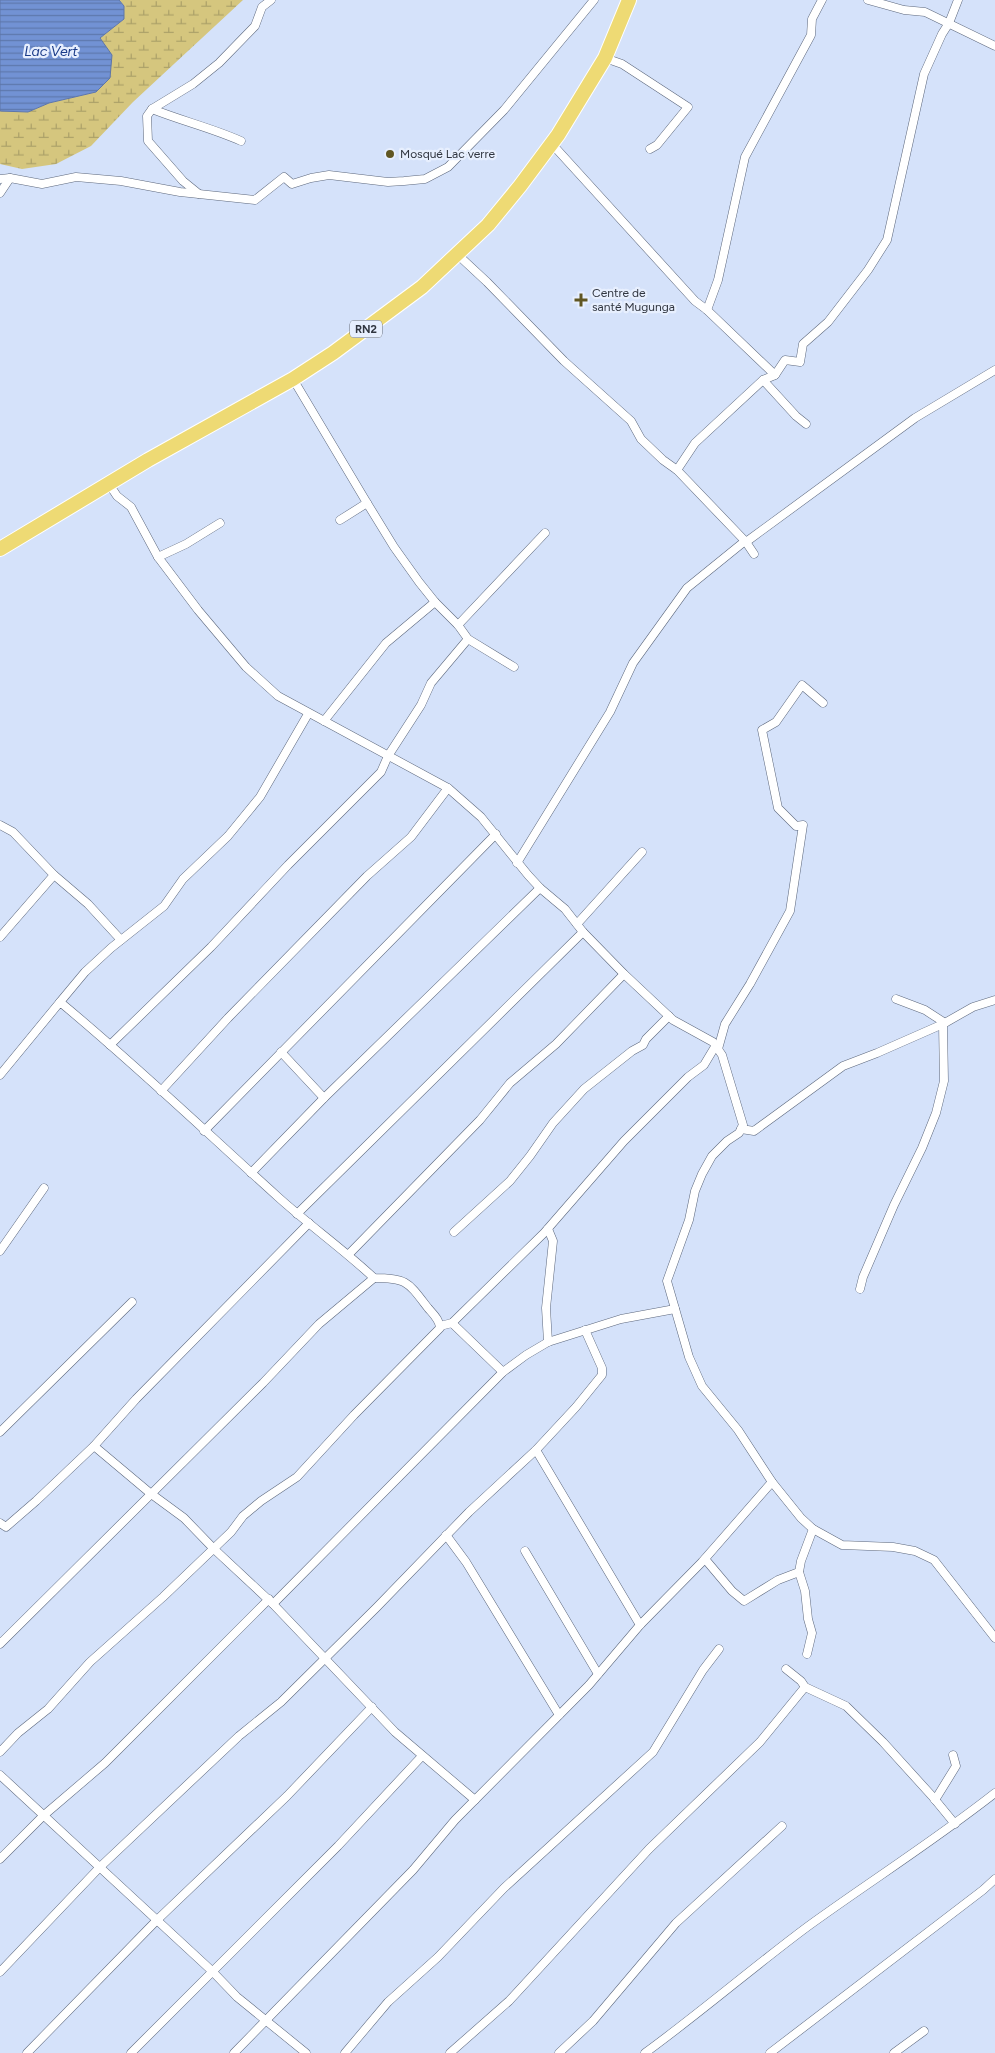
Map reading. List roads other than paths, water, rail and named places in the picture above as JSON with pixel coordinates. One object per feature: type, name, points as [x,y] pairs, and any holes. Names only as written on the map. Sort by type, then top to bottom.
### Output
[{"type":"highway","name":"RN2","points":[[0,549],[148,460],[292,379],[408,299],[458,255],[510,199],[552,144],[605,58],[629,0]]},
{"type":"street","points":[[199,194],[183,180],[148,141],[147,116],[152,109],[193,84],[220,63],[255,26],[262,7],[271,0]]},
{"type":"street","points":[[0,179],[10,178],[42,184],[76,178],[121,181],[180,192],[255,200],[284,177],[292,184],[330,175],[388,182],[425,179],[448,167],[492,124],[594,0]]},
{"type":"street","points":[[707,310],[718,280],[745,157],[811,35],[812,19],[822,0]]},
{"type":"street","points":[[868,0],[904,10],[924,12],[995,46]]},
{"type":"street","points":[[677,470],[695,443],[763,380],[775,376],[785,360],[800,362],[804,344],[828,322],[868,270],[887,240],[924,74],[958,0]]},
{"type":"street","points":[[605,58],[622,64],[688,107],[650,150]]},
{"type":"street","points":[[152,109],[216,130],[241,141]]},
{"type":"street","points":[[552,144],[695,301],[707,310],[775,376]]},
{"type":"street","points":[[0,194],[10,178]]},
{"type":"street","points":[[458,255],[564,361],[631,421],[641,438],[677,470],[745,541],[754,554]]},
{"type":"street","points":[[518,863],[610,712],[633,663],[687,588],[745,541],[908,423],[995,370]]},
{"type":"street","points":[[292,379],[394,547],[435,602],[458,625],[468,639],[514,668]]},
{"type":"street","points":[[763,380],[796,416],[806,424]]},
{"type":"street","points":[[109,484],[117,496],[131,507],[158,557],[198,610],[246,667],[278,696],[308,714],[448,788],[472,807],[540,888],[565,909],[583,932],[624,974],[669,1016],[717,1047],[722,1055],[740,1108],[743,1125],[739,1133],[712,1156],[695,1191],[689,1220],[667,1281],[689,1357],[702,1386],[738,1430],[772,1482],[801,1518],[813,1529],[842,1545],[915,1551],[934,1560],[995,1638]]},
{"type":"street","points":[[340,520],[367,503]]},
{"type":"street","points":[[158,557],[186,544],[220,523]]},
{"type":"street","points":[[458,625],[545,533]]},
{"type":"street","points":[[324,721],[386,642],[435,602]]},
{"type":"street","points":[[110,1045],[211,947],[288,865],[380,772],[388,756],[421,705],[431,682],[468,639]]},
{"type":"street","points":[[0,1752],[18,1733],[48,1709],[90,1662],[163,1598],[214,1549],[231,1532],[243,1516],[261,1501],[297,1477],[440,1326],[452,1323],[548,1229],[624,1141],[688,1078],[704,1065],[717,1047],[725,1024],[750,984],[790,911],[793,897],[803,825],[796,826],[778,808],[762,730],[776,722],[802,685],[823,703]]},
{"type":"street","points":[[0,1075],[85,972],[164,906],[182,879],[228,836],[260,797],[308,714]]},
{"type":"street","points":[[161,1090],[228,1018],[367,876],[411,837],[448,788]]},
{"type":"street","points":[[0,825],[13,832],[54,876],[88,904],[121,940]]},
{"type":"street","points":[[204,1131],[496,834]]},
{"type":"street","points":[[577,924],[642,852]]},
{"type":"street","points":[[0,937],[54,876]]},
{"type":"street","points":[[251,1173],[324,1098],[540,888]]},
{"type":"street","points":[[297,1214],[583,932]]},
{"type":"street","points":[[348,1254],[480,1120],[510,1083],[556,1044],[624,974]]},
{"type":"street","points":[[896,999],[925,1010],[944,1023]]},
{"type":"street","points":[[741,1129],[754,1131],[842,1066],[877,1053],[944,1023],[973,1007],[995,1000]]},
{"type":"street","points":[[60,1002],[161,1090],[297,1214],[348,1254],[374,1278]]},
{"type":"street","points":[[454,1232],[510,1181],[553,1123],[584,1089],[632,1051],[643,1045],[646,1039],[669,1016]]},
{"type":"street","points":[[860,1289],[863,1277],[894,1205],[922,1148],[936,1113],[944,1081],[944,1023]]},
{"type":"street","points":[[280,1052],[324,1098]]},
{"type":"street","points":[[0,1251],[44,1188]]},
{"type":"street","points":[[2,1528],[36,1501],[94,1446],[136,1399],[309,1223]]},
{"type":"street","points":[[548,1229],[553,1241],[546,1308],[548,1342]]},
{"type":"street","points":[[0,1644],[319,1324],[374,1278],[395,1278],[410,1284],[440,1326]]},
{"type":"street","points":[[0,1432],[132,1302]]},
{"type":"street","points":[[0,1859],[43,1816],[105,1763],[503,1372],[548,1342],[621,1319],[675,1309]]},
{"type":"street","points":[[452,1323],[503,1372]]},
{"type":"street","points":[[0,1972],[99,1868],[239,1736],[281,1702],[377,1607],[446,1535],[536,1450],[576,1408],[602,1375],[602,1368],[585,1330]]},
{"type":"street","points":[[94,1446],[150,1493],[184,1518],[214,1549],[271,1601],[395,1732],[475,1800]]},
{"type":"street","points":[[536,1450],[640,1625]]},
{"type":"street","points":[[234,2053],[412,1870],[455,1820],[519,1757],[598,1674],[640,1625],[705,1559],[772,1482]]},
{"type":"street","points":[[807,1654],[812,1632],[808,1619],[805,1591],[799,1572],[801,1561],[813,1529]]},
{"type":"street","points":[[446,1535],[466,1562],[559,1714]]},
{"type":"street","points":[[525,1551],[598,1674]]},
{"type":"street","points":[[705,1559],[732,1591],[744,1601],[778,1580],[799,1572]]},
{"type":"street","points":[[344,2053],[388,2002],[438,1957],[504,1888],[653,1752],[703,1670],[719,1649]]},
{"type":"street","points":[[786,1669],[801,1681],[805,1687],[846,1706],[883,1742],[936,1800],[955,1824]]},
{"type":"street","points":[[450,2053],[509,2001],[649,1849],[760,1742],[805,1687]]},
{"type":"street","points":[[27,2053],[156,1921],[287,1796],[372,1707]]},
{"type":"street","points":[[936,1800],[956,1766],[953,1755]]},
{"type":"street","points":[[131,2053],[338,1846],[422,1756]]},
{"type":"street","points":[[0,1775],[212,1971],[237,1997],[306,2053]]},
{"type":"street","points":[[645,2053],[677,2030],[753,1966],[995,1794]]},
{"type":"street","points":[[558,2053],[593,2020],[676,1923],[782,1826]]},
{"type":"street","points":[[770,2053],[995,1879]]},
{"type":"street","points":[[894,2053],[924,2031]]},
{"type":"water","name":"Lac Vert","points":[[0,0],[119,0],[124,6],[124,19],[100,38],[112,55],[110,78],[96,92],[49,103],[28,112],[0,111]]},
{"type":"place","name":"Mosqué Lac verre","points":[[390,154]]},
{"type":"place","name":"Centre de santé Mugunga","points":[[581,300]]}]
